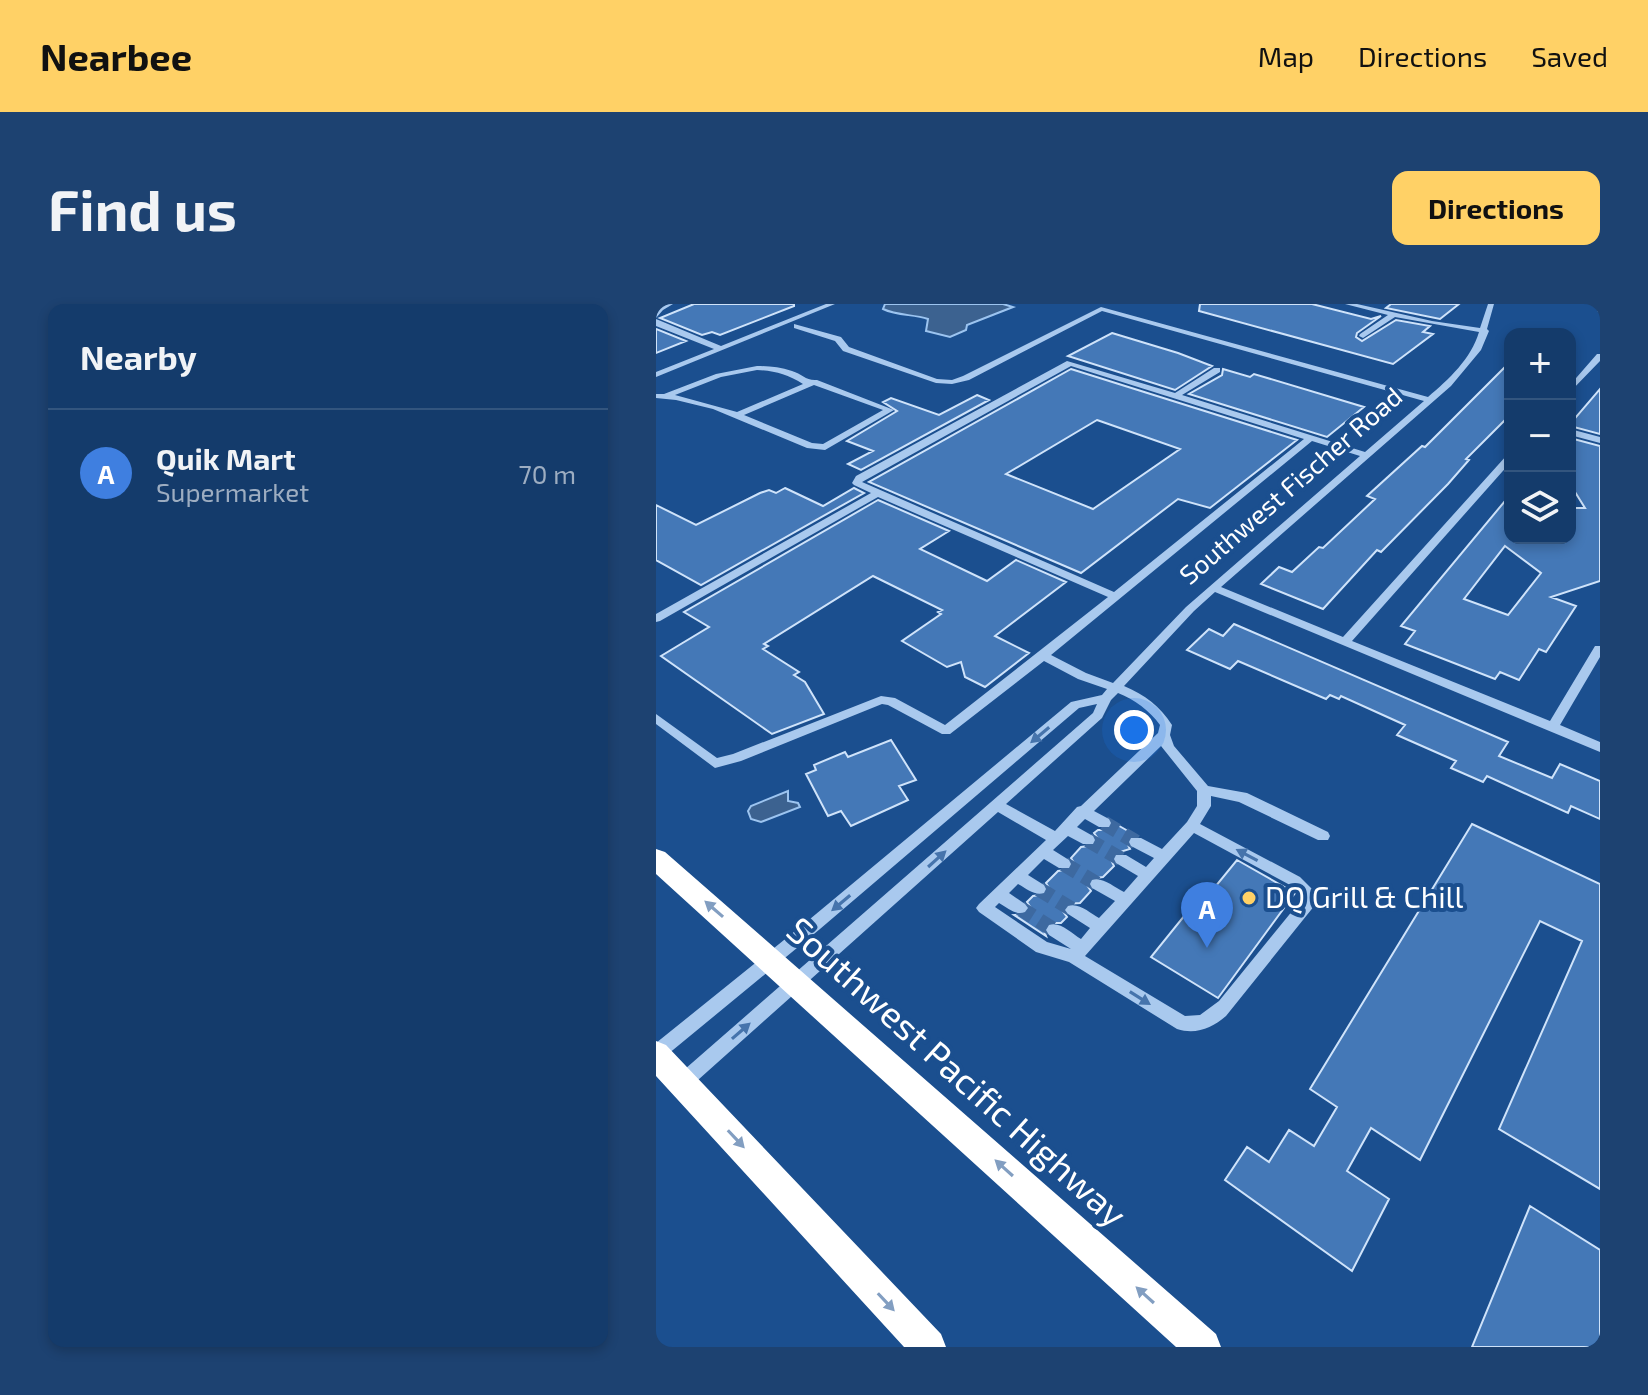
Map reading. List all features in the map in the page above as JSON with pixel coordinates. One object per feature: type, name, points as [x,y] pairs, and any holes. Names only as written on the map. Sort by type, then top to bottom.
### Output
[{"type":"highway","name":"Southwest Pacific Highway","points":[[656,859],[1203,1347]]},
{"type":"highway","points":[[656,1054],[928,1347]]},
{"type":"street","points":[[670,304],[660,309],[656,318],[721,349]]},
{"type":"street","points":[[656,375],[832,304]]},
{"type":"street","points":[[1348,304],[1485,331]]},
{"type":"street","name":"Southwest Fischer Road","points":[[683,1082],[1098,715],[1117,685],[1214,588],[1429,400],[1472,358],[1485,331],[1491,304]]},
{"type":"street","points":[[1597,304],[1600,311]]},
{"type":"street","points":[[797,326],[838,339],[846,349],[936,381],[952,382],[966,378],[1102,306],[1429,400]]},
{"type":"street","points":[[1363,336],[1393,315]]},
{"type":"street","points":[[1576,384],[1596,366],[1600,356]]},
{"type":"street","points":[[1114,596],[878,493],[857,483],[859,478],[1061,366],[1079,364],[1365,455]]},
{"type":"street","points":[[667,396],[725,373],[749,368],[800,377],[807,383]]},
{"type":"street","points":[[1177,395],[1217,370]]},
{"type":"street","points":[[656,396],[684,398],[817,448],[825,447],[890,410],[821,383],[807,383],[735,416]]},
{"type":"street","points":[[1576,434],[1600,440]]},
{"type":"street","points":[[656,718],[715,763],[736,758],[881,700],[891,701],[946,731],[1310,438]]},
{"type":"street","points":[[1345,642],[1504,464]]},
{"type":"street","points":[[656,619],[878,493]]},
{"type":"street","points":[[1214,588],[1600,747]]},
{"type":"street","points":[[1552,728],[1599,649]]},
{"type":"street","points":[[1043,656],[1084,677],[1117,685],[1148,703],[1166,725],[1164,735],[1168,748],[1204,790],[1242,797],[1323,836]]},
{"type":"street","points":[[656,1054],[1075,705],[1106,698]]},
{"type":"street","points":[[1078,952],[1042,947],[984,908],[1164,735]]},
{"type":"street","points":[[1078,952],[1192,826],[1204,806],[1204,790]]},
{"type":"street","points":[[997,805],[1061,833],[1088,840]]},
{"type":"street","points":[[1082,811],[1104,823]]},
{"type":"street","points":[[1054,930],[1078,952],[1183,1024],[1198,1026],[1210,1020],[1225,1006],[1261,958],[1292,927],[1310,901],[1310,894],[1295,881],[1192,826]]},
{"type":"street","points":[[1136,842],[1164,857]]},
{"type":"street","points":[[1042,851],[1064,864]]},
{"type":"street","points":[[1121,859],[1148,875]]},
{"type":"street","points":[[1017,876],[1039,889]]},
{"type":"street","points":[[1097,884],[1125,900]]},
{"type":"street","points":[[998,894],[1020,908]]},
{"type":"street","points":[[1073,910],[1101,927]]},
{"type":"water","points":[[885,304],[1003,304],[1013,307],[967,325],[966,330],[950,337],[926,331],[928,319],[883,309]]},
{"type":"water","points":[[788,791],[788,801],[798,803],[800,807],[761,822],[751,819],[748,811],[751,806]]},
{"type":"building","points":[[694,304],[794,306],[720,335],[712,332],[702,335],[660,318]]},
{"type":"building","points":[[1200,304],[1312,304],[1371,319],[1381,316],[1357,333],[1356,337],[1362,341],[1396,320],[1430,326],[1423,332],[1433,334],[1393,364],[1199,311]]},
{"type":"building","points":[[1391,304],[1459,304],[1440,319],[1386,308]]},
{"type":"building","points":[[656,329],[686,341],[656,353]]},
{"type":"building","points":[[1112,333],[1212,366],[1175,390],[1068,356]]},
{"type":"building","points":[[1504,368],[1504,421],[1466,459],[1469,460],[1448,484],[1381,552],[1377,550],[1323,609],[1261,584],[1279,567],[1292,572],[1319,547],[1323,548],[1375,499],[1367,496],[1422,446],[1425,447]]},
{"type":"building","points":[[1071,369],[1297,440],[1210,508],[1178,499],[1081,573],[869,482]],"holes":[[[1097,420],[1180,449],[1093,509],[1006,474]]]},
{"type":"building","points":[[1223,369],[1250,377],[1254,374],[1364,407],[1327,437],[1189,394],[1222,375]]},
{"type":"building","points":[[1600,389],[1600,434],[1576,428],[1576,417]]},
{"type":"building","points":[[977,395],[989,400],[861,470],[848,464],[873,451],[847,441],[897,411],[883,402],[891,398],[939,415]]},
{"type":"building","points":[[1576,440],[1600,446],[1600,581],[1551,597],[1576,606],[1546,652],[1539,649],[1519,680],[1500,672],[1495,679],[1405,644],[1415,631],[1401,626],[1504,502],[1504,544],[1576,544],[1576,508],[1585,508],[1576,494]],"holes":[[[1505,546],[1541,573],[1508,615],[1464,599]]]},
{"type":"building","points":[[785,488],[823,506],[854,488],[864,493],[701,585],[656,560],[656,505],[696,525],[760,493],[769,490],[776,493]]},
{"type":"building","points":[[878,500],[949,531],[920,549],[987,581],[1016,560],[1066,582],[995,636],[1029,653],[985,687],[965,677],[961,662],[947,667],[902,641],[941,614],[938,612],[942,610],[873,576],[764,644],[768,646],[763,649],[799,672],[794,675],[805,682],[824,714],[772,734],[661,656],[709,627],[684,612]]},
{"type":"building","points":[[1234,624],[1508,742],[1499,756],[1552,778],[1560,764],[1600,781],[1600,819],[1571,806],[1568,813],[1487,776],[1483,782],[1451,768],[1456,761],[1397,735],[1405,725],[1341,696],[1339,699],[1330,695],[1326,699],[1238,661],[1230,669],[1187,650],[1209,629],[1223,636]]},
{"type":"building","points":[[891,740],[916,780],[899,786],[908,800],[851,826],[841,811],[828,816],[806,774],[816,770],[814,765],[845,752],[848,757]]},
{"type":"building","points":[[1114,823],[1135,835],[1126,841],[1130,849],[1113,854],[1111,860],[1114,866],[1103,877],[1089,879],[1087,885],[1091,891],[1080,903],[1066,904],[1062,910],[1067,917],[1061,923],[1046,923],[1043,928],[1046,936],[1014,915],[1027,914],[1031,908],[1027,902],[1033,896],[1047,894],[1049,888],[1046,883],[1058,871],[1072,869],[1074,863],[1071,858],[1081,847],[1096,845],[1098,839],[1094,833],[1109,830]]},
{"type":"building","points":[[1472,824],[1600,884],[1600,1189],[1499,1129],[1582,941],[1540,921],[1420,1160],[1371,1128],[1347,1171],[1389,1199],[1352,1271],[1225,1180],[1247,1147],[1269,1162],[1289,1130],[1314,1146],[1337,1107],[1310,1089]]},
{"type":"building","points":[[1237,860],[1295,893],[1218,998],[1151,957],[1197,900],[1202,903]]},
{"type":"building","points":[[1530,1206],[1600,1250],[1600,1347],[1472,1347]]},
{"type":"tunnel","points":[[1104,823],[1136,842]]},
{"type":"tunnel","points":[[1088,840],[1121,859]]},
{"type":"tunnel","points":[[1064,864],[1097,884]]},
{"type":"tunnel","points":[[1039,889],[1073,910]]},
{"type":"tunnel","points":[[1020,908],[1054,930]]},
{"type":"place","name":"DQ Grill & Chill","points":[[1249,898]]},
{"type":"place","name":"Quik Mart","points":[[1207,948]]}]
